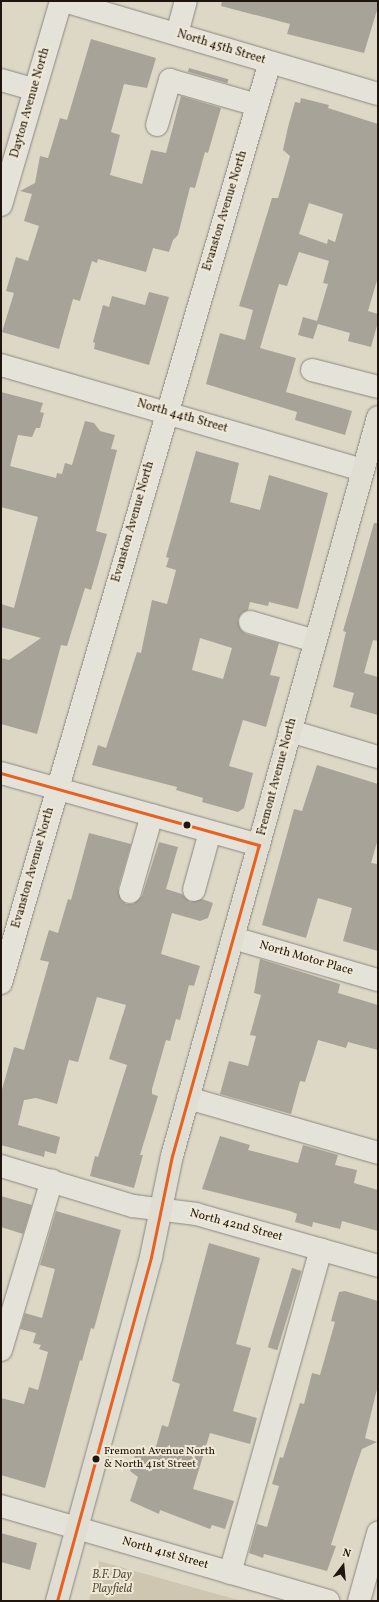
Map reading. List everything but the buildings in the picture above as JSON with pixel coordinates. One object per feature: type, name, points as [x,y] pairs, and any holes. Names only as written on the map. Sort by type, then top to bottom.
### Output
[{"type":"main road","name":"Fremont Avenue North","points":[[57,1601],[149,1263],[170,1163],[378,417]]},
{"type":"street","name":"Dayton Avenue North","points":[[1,205],[61,1]]},
{"type":"street","name":"North 45th Street","points":[[64,1],[378,94]]},
{"type":"street","points":[[177,34],[186,1]]},
{"type":"street","name":"Evanston Avenue North","points":[[1,983],[56,788],[270,62]]},
{"type":"street","points":[[1,80],[35,90]]},
{"type":"street","points":[[157,125],[170,80],[257,105]]},
{"type":"street","name":"North 44th Street","points":[[1,365],[362,470]]},
{"type":"street","points":[[312,370],[378,387]]},
{"type":"street","points":[[250,622],[315,641]]},
{"type":"street","points":[[290,732],[378,757]]},
{"type":"street","points":[[1,773],[259,845]]},
{"type":"street","points":[[130,892],[152,815]]},
{"type":"street","points":[[194,890],[210,832]]},
{"type":"street","name":"North Motor Place","points":[[233,938],[378,980]]},
{"type":"street","points":[[188,1098],[378,1153]]},
{"type":"street","name":"North 42nd Street","points":[[1,1166],[52,1180],[133,1206],[196,1214],[378,1266]]},
{"type":"street","points":[[1,1350],[52,1180]]},
{"type":"street","points":[[230,1573],[321,1250]]},
{"type":"street","name":"North 41st Street","points":[[1,1506],[76,1529],[329,1601]]},
{"type":"street","points":[[359,1601],[378,1533]]},
{"type":"green space","name":"B.F. Day Playfield","points":[[99,1561],[220,1595],[243,1601],[89,1601]]},
{"type":"transit line","points":[[1,773],[259,845]]},
{"type":"transit line","points":[[57,1601],[151,1257],[172,1156],[259,845]]},
{"type":"place","name":"Fremont Avenue North & North 41st Street","points":[[96,1459]]}]
